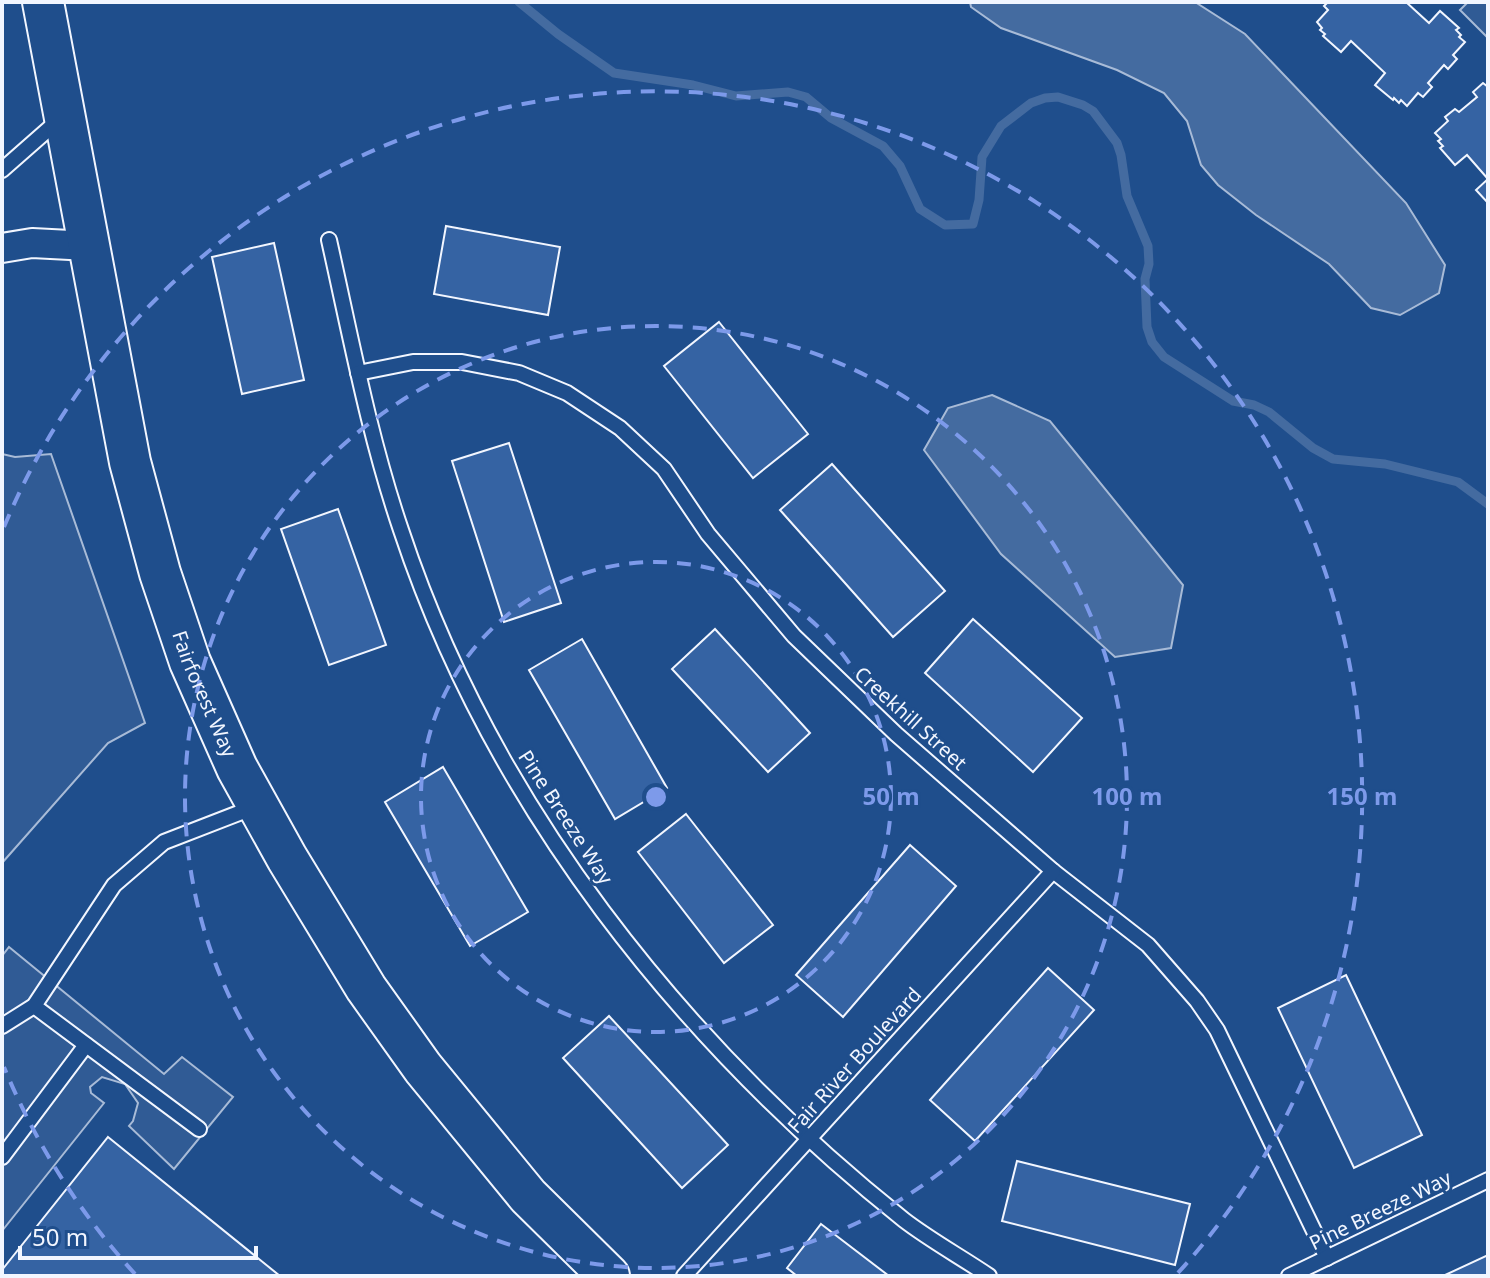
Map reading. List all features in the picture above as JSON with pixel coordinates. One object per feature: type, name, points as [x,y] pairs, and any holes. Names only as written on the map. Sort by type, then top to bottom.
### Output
[{"type":"main road","name":"Fairforest Way","points":[[43,2],[130,462],[160,573],[190,662],[237,768],[366,988],[423,1068],[528,1196],[609,1276]]},
{"type":"street","points":[[2,248],[32,243],[89,246]]},
{"type":"lane","points":[[2,170],[64,116]]},
{"type":"lane","name":"Pine Breeze Way","points":[[329,240],[371,433],[402,533],[451,656],[536,815],[617,932],[679,1008],[745,1078],[906,1221],[989,1276]]},
{"type":"lane","name":"Creekhill Street","points":[[358,373],[413,362],[462,362],[519,373],[567,393],[620,428],[664,469],[708,534],[794,636],[896,734],[1053,871],[1148,945],[1197,1001],[1217,1030],[1327,1258]]},
{"type":"lane","points":[[2,1026],[34,1006],[114,885],[164,842],[258,806]]},
{"type":"lane","name":"Fair River Boulevard","points":[[684,1276],[1053,871]]},
{"type":"lane","points":[[34,1006],[199,1129]]},
{"type":"lane","points":[[2,1157],[86,1045]]},
{"type":"lane","name":"Pine Breeze Way","points":[[1289,1276],[1488,1180]]},
{"type":"shaded area","points":[[970,2],[1195,2],[1245,34],[1406,203],[1445,265],[1439,293],[1400,315],[1371,308],[1329,264],[1256,215],[1218,185],[1201,165],[1187,121],[1164,93],[1117,70],[1001,28],[971,7]]},
{"type":"shaded area","points":[[1468,2],[1488,2],[1488,38],[1460,10]]},
{"type":"shaded area","points":[[992,395],[1050,421],[1183,585],[1171,648],[1115,657],[1001,554],[924,450],[948,408]]},
{"type":"shaded area","points":[[2,454],[15,457],[51,454],[145,723],[108,743],[2,863]]},
{"type":"shaded area","points":[[9,947],[164,1074],[182,1057],[233,1097],[174,1169],[129,1126],[138,1103],[125,1084],[102,1077],[90,1087],[91,1093],[104,1103],[2,1231],[2,956]]},
{"type":"building","points":[[1328,2],[1406,2],[1429,23],[1440,11],[1459,28],[1456,30],[1461,35],[1459,37],[1465,42],[1453,55],[1457,59],[1448,69],[1444,65],[1428,83],[1432,87],[1423,97],[1418,93],[1407,106],[1401,100],[1399,103],[1393,100],[1375,85],[1385,73],[1351,41],[1341,52],[1323,36],[1325,34],[1317,22],[1328,10],[1324,6]]},
{"type":"building","points":[[1483,83],[1488,87],[1488,179],[1467,155],[1455,165],[1440,148],[1443,146],[1438,141],[1441,139],[1435,133],[1448,121],[1445,117],[1455,109],[1459,112],[1477,97],[1473,92]]},
{"type":"building","points":[[1488,179],[1488,203],[1476,190]]},
{"type":"building","points":[[446,226],[560,247],[548,315],[434,294]]},
{"type":"building","points":[[274,243],[304,380],[242,394],[212,257]]},
{"type":"building","points":[[719,322],[808,434],[753,478],[664,366]]},
{"type":"building","points":[[509,443],[561,603],[504,622],[452,461]]},
{"type":"building","points":[[832,464],[945,591],[893,637],[780,510]]},
{"type":"building","points":[[338,509],[386,645],[329,665],[281,529]]},
{"type":"building","points":[[973,619],[1082,718],[1033,772],[925,673]]},
{"type":"building","points":[[715,629],[810,733],[768,772],[672,669]]},
{"type":"building","points":[[582,639],[667,788],[615,819],[529,670]]},
{"type":"building","points":[[443,767],[528,912],[470,946],[385,802]]},
{"type":"building","points":[[686,814],[773,925],[724,963],[638,852]]},
{"type":"building","points":[[910,845],[956,886],[843,1017],[796,975]]},
{"type":"building","points":[[1048,968],[1094,1010],[975,1141],[930,1100]]},
{"type":"building","points":[[1346,975],[1422,1135],[1354,1168],[1278,1008]]},
{"type":"building","points":[[609,1016],[728,1145],[682,1188],[563,1058]]},
{"type":"building","points":[[108,1137],[280,1276],[2,1276],[2,1270]]},
{"type":"building","points":[[1017,1161],[1190,1204],[1175,1265],[1002,1221]]},
{"type":"building","points":[[821,1224],[889,1276],[797,1276],[787,1268]]},
{"type":"building","points":[[1488,1255],[1488,1276],[1443,1276]]},
{"type":"waterway","points":[[519,2],[614,73],[693,85],[736,96],[788,92],[806,97],[831,118],[883,146],[900,166],[920,209],[945,225],[973,224],[979,200],[982,157],[1001,126],[1031,103],[1045,98],[1058,97],[1083,105],[1093,111],[1117,143],[1121,155],[1127,196],[1148,246],[1149,264],[1145,279],[1147,327],[1152,342],[1164,357],[1233,401],[1269,412],[1313,448],[1333,459],[1385,464],[1458,482],[1488,504]]}]
